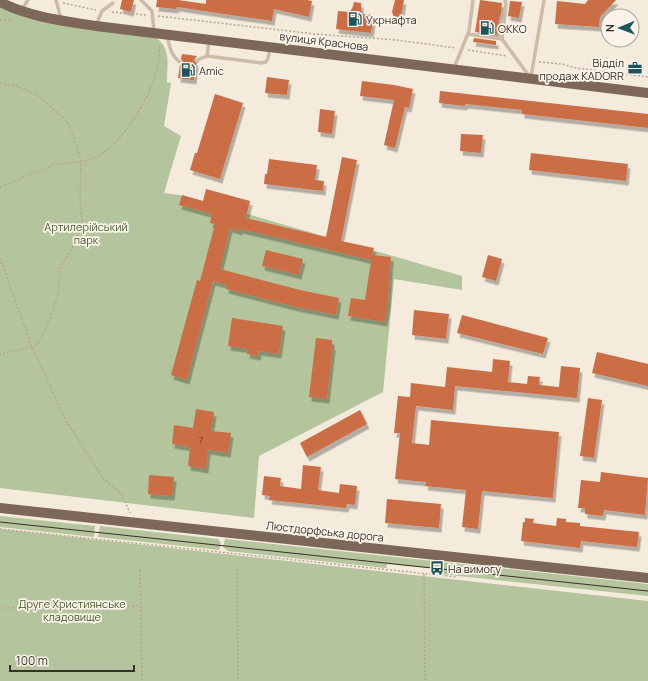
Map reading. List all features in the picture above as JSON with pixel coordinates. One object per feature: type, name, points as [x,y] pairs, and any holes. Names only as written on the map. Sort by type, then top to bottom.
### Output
[{"type":"main road","name":"вулиця Краснова","points":[[0,2],[22,10],[62,20],[96,26],[648,93]]},
{"type":"main road","name":"Люстдорфська дорога","points":[[0,508],[648,578]]},
{"type":"lane","points":[[22,10],[28,0]]},
{"type":"lane","points":[[140,0],[152,11],[154,33]]},
{"type":"lane","points":[[453,69],[468,34],[473,0]]},
{"type":"lane","points":[[505,0],[506,4],[502,38],[530,79]]},
{"type":"lane","points":[[530,79],[544,0]]},
{"type":"lane","points":[[56,1],[62,20]]},
{"type":"lane","points":[[96,26],[102,11],[113,3]]},
{"type":"lane","points":[[167,34],[169,45],[175,58],[180,62]]},
{"type":"lane","points":[[468,34],[502,38]]},
{"type":"lane","points":[[207,56],[210,40]]},
{"type":"lane","points":[[197,60],[207,56],[261,63],[266,62],[270,47]]},
{"type":"path","points":[[56,1],[102,11],[315,34],[396,40],[516,57]]},
{"type":"path","points":[[0,20],[13,19]]},
{"type":"path","points":[[0,187],[61,162],[94,159],[103,154],[118,139],[141,108],[152,86],[158,66],[160,44]]},
{"type":"path","points":[[538,62],[562,64],[576,68],[648,77]]},
{"type":"path","points":[[634,69],[634,76]]},
{"type":"path","points":[[0,83],[17,86],[37,95],[67,122],[76,143],[81,161],[80,199],[82,220],[75,243],[60,268],[59,290],[53,311],[38,344],[32,347],[0,354]]},
{"type":"path","points":[[0,258],[32,347],[65,419],[102,477],[122,495],[134,522]]},
{"type":"path","points":[[0,529],[457,577]]},
{"type":"path","points":[[237,569],[238,681]]},
{"type":"path","points":[[140,570],[142,681]]},
{"type":"path","points":[[424,574],[425,681]]},
{"type":"path","points":[[0,608],[141,606]]},
{"type":"green space","name":"Артилерійський парк","points":[[0,5],[153,35],[159,40],[166,50],[168,62],[167,82],[171,83],[164,126],[181,136],[164,193],[185,196],[462,276],[462,290],[394,279],[383,392],[259,456],[254,518],[0,488]]},
{"type":"green space","points":[[0,516],[95,526],[94,537],[0,527]]},
{"type":"green space","points":[[100,526],[218,539],[221,543],[219,550],[98,537]]},
{"type":"green space","name":"Друге Християнське кладовище","points":[[0,529],[648,601],[648,681],[0,681]]},
{"type":"green space","points":[[225,539],[648,584],[648,596],[440,574],[440,569],[387,564],[386,568],[228,551],[223,547]]},
{"type":"building","points":[[122,0],[134,0],[131,12],[120,9]]},
{"type":"building","points":[[157,0],[178,0],[206,4],[206,0],[312,1],[309,17],[274,9],[272,21],[177,7],[176,9],[156,7]]},
{"type":"building","points":[[395,0],[404,0],[400,23],[394,17],[392,12]]},
{"type":"building","name":"ОККО","points":[[480,0],[502,3],[497,35],[475,32]]},
{"type":"building","points":[[588,0],[616,0],[608,8],[600,8],[599,27],[555,24],[557,1],[585,4]]},
{"type":"building","points":[[510,1],[522,2],[519,18],[508,16]]},
{"type":"building","name":"Укрнафта","points":[[354,2],[361,3],[361,14],[374,15],[371,33],[336,29],[338,11],[350,12]]},
{"type":"building","points":[[474,38],[496,41],[496,45],[473,42]]},
{"type":"building","name":"Amic","points":[[182,54],[197,56],[194,60],[196,63],[194,80],[178,78],[180,65],[183,62],[181,59]]},
{"type":"building","points":[[267,77],[289,80],[287,95],[265,93]]},
{"type":"building","points":[[362,81],[413,89],[409,108],[405,107],[395,148],[384,145],[394,100],[360,96]]},
{"type":"building","points":[[440,91],[648,114],[648,128],[522,114],[522,110],[439,103]]},
{"type":"building","points":[[215,94],[243,103],[220,179],[190,170],[195,153],[197,153]]},
{"type":"building","points":[[320,109],[335,111],[332,134],[318,132]]},
{"type":"building","points":[[461,134],[483,135],[481,153],[460,151]]},
{"type":"building","points":[[531,153],[628,164],[626,181],[529,170]]},
{"type":"building","points":[[342,157],[357,160],[341,241],[374,248],[371,260],[240,229],[240,231],[230,228],[220,269],[300,290],[339,298],[336,315],[296,307],[226,289],[227,285],[213,281],[187,380],[171,375],[197,280],[200,281],[215,224],[210,223],[212,214],[179,205],[182,195],[203,201],[206,189],[250,201],[246,218],[326,237]]},
{"type":"building","points":[[269,159],[317,165],[315,180],[324,181],[323,191],[264,184]]},
{"type":"building","points":[[266,250],[303,259],[299,275],[262,266]]},
{"type":"building","points":[[372,255],[391,257],[388,304],[385,322],[348,316],[351,298],[365,300]]},
{"type":"building","points":[[488,255],[502,259],[496,281],[482,277]]},
{"type":"building","points":[[414,310],[449,314],[446,339],[412,335]]},
{"type":"building","points":[[462,315],[548,338],[543,354],[457,333]]},
{"type":"building","points":[[232,318],[283,326],[279,354],[259,351],[258,356],[247,354],[248,349],[228,346]]},
{"type":"building","points":[[316,338],[332,340],[333,346],[327,399],[309,397]]},
{"type":"building","points":[[597,352],[648,364],[648,386],[592,373]]},
{"type":"building","points":[[493,359],[510,361],[508,382],[527,384],[528,376],[540,377],[539,385],[559,387],[561,366],[580,368],[577,398],[455,386],[453,410],[416,406],[412,443],[429,445],[431,420],[559,432],[553,498],[482,491],[478,529],[462,527],[466,490],[425,486],[426,482],[395,479],[400,433],[394,433],[398,396],[410,397],[411,383],[445,387],[447,367],[492,372]]},
{"type":"building","points":[[588,398],[602,400],[594,458],[580,456]]},
{"type":"building","points":[[196,409],[214,412],[211,431],[231,433],[228,453],[208,450],[206,469],[188,466],[190,447],[172,444],[174,425],[193,428]]},
{"type":"building","points":[[360,410],[367,424],[307,457],[300,443]]},
{"type":"building","points":[[303,465],[321,467],[318,490],[339,493],[340,484],[357,486],[355,505],[347,504],[346,508],[269,500],[270,496],[262,495],[264,476],[281,478],[280,486],[301,489]]},
{"type":"building","points":[[601,472],[648,478],[645,515],[604,510],[603,516],[585,514],[585,508],[578,508],[581,480],[600,482]]},
{"type":"building","points":[[149,475],[174,477],[172,496],[148,494]]},
{"type":"building","points":[[387,499],[441,504],[439,528],[385,523]]},
{"type":"building","points":[[525,518],[534,519],[533,523],[556,526],[557,518],[566,519],[566,522],[580,523],[580,526],[639,532],[637,547],[581,541],[580,548],[521,541],[523,522],[525,522]]},
{"type":"tram line","points":[[0,522],[648,591]]},
{"type":"place","name":"Укрнафта","points":[[355,19]]},
{"type":"place","name":"ОККО","points":[[487,28]]},
{"type":"place","name":"Відділ продаж KADORR","points":[[635,68]]},
{"type":"place","name":"Amic","points":[[188,70]]},
{"type":"place","name":"На вимогу","points":[[437,568]]}]
